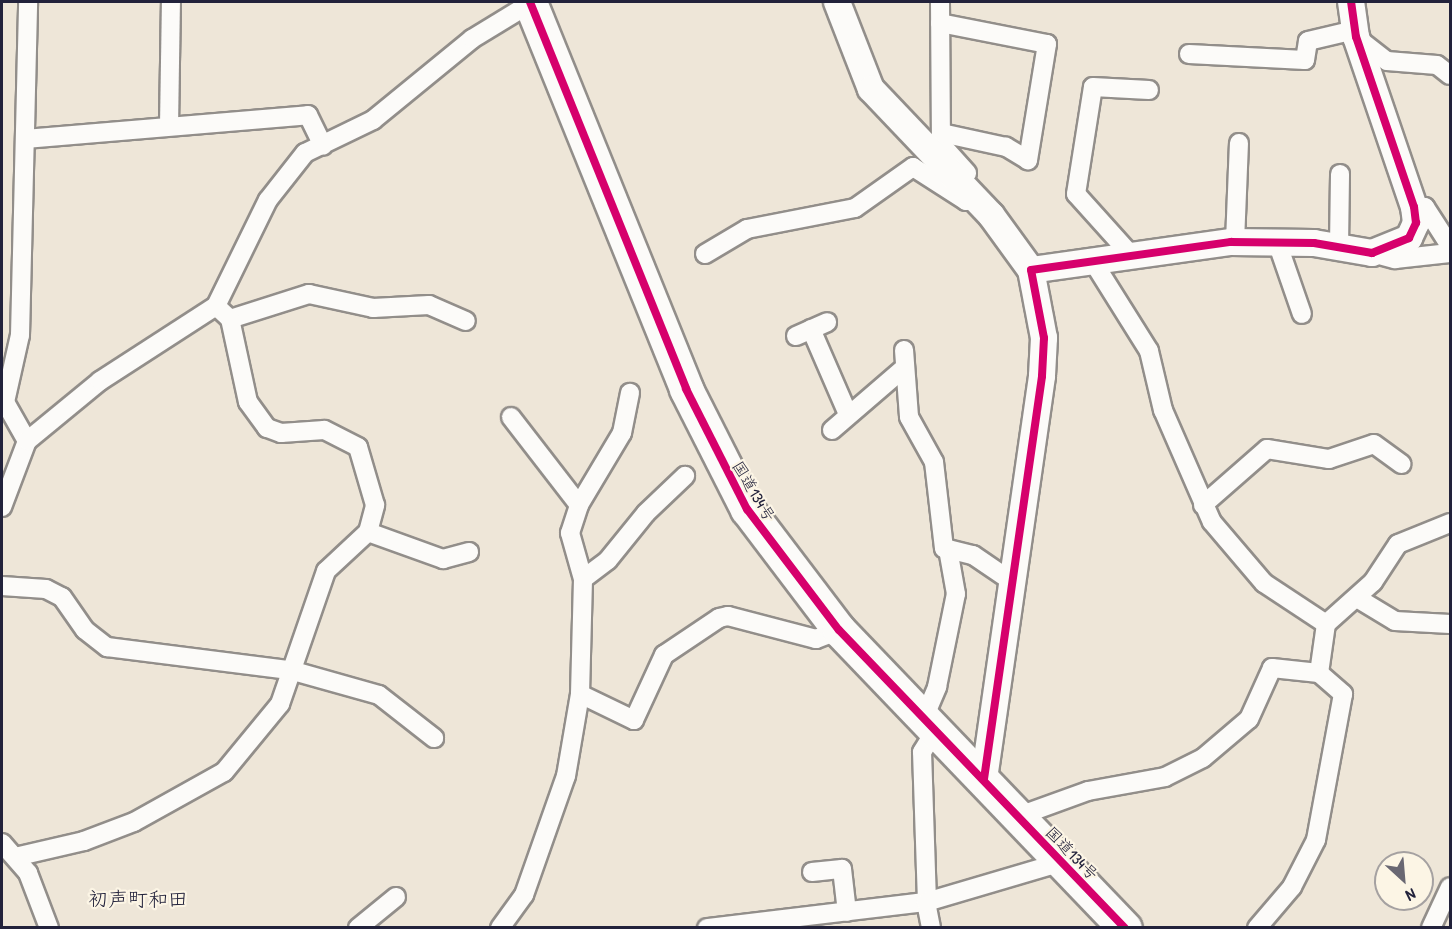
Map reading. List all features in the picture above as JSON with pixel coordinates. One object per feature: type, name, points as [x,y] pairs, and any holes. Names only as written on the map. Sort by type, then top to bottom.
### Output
[{"type":"highway","name":"国道134号","points":[[530,2],[704,429],[777,554],[839,630],[1125,927]]},
{"type":"street","points":[[27,441],[5,402],[20,335],[28,2]]},
{"type":"street","points":[[169,126],[171,2]]},
{"type":"street","points":[[2,507],[27,441],[100,381],[216,306],[244,241],[280,181],[305,153],[373,120],[472,39],[530,2]]},
{"type":"street","points":[[837,2],[871,89],[974,195],[1031,270],[1044,338],[1042,376],[1014,583],[984,779]]},
{"type":"street","points":[[705,254],[747,229],[855,207],[913,167],[966,201],[974,195],[980,187],[941,144],[940,2]]},
{"type":"street","points":[[1351,2],[1355,34],[1414,207],[1416,224],[1409,238],[1372,253]]},
{"type":"street","points":[[940,23],[1047,44],[1028,160],[1006,147],[941,133]]},
{"type":"street","points":[[1190,54],[1305,60],[1308,41],[1355,34],[1387,61],[1437,65],[1450,75]]},
{"type":"street","points":[[1131,255],[1076,194],[1093,87],[1149,90]]},
{"type":"street","points":[[25,139],[308,116],[323,146]]},
{"type":"street","points":[[1235,242],[1239,144]]},
{"type":"street","points":[[1339,247],[1340,174]]},
{"type":"street","points":[[1414,207],[1425,207],[1450,246]]},
{"type":"street","points":[[1031,270],[1235,242],[1277,242],[1339,247],[1395,260],[1450,253]]},
{"type":"street","points":[[1277,242],[1302,314]]},
{"type":"street","points":[[1092,260],[1149,351],[1163,410],[1196,477],[1203,505],[1264,583],[1326,624]]},
{"type":"street","points":[[230,320],[309,294],[373,308],[429,305],[466,321]]},
{"type":"street","points":[[15,857],[134,822],[211,782],[280,704],[326,571],[368,532],[375,505],[358,447],[324,430],[281,433],[267,428],[248,402],[230,320],[216,306]]},
{"type":"street","points":[[811,329],[848,414]]},
{"type":"street","points":[[904,350],[909,417],[934,462],[956,594],[930,724],[922,752],[926,902],[931,927]]},
{"type":"street","points":[[832,430],[904,368]]},
{"type":"street","points":[[500,927],[524,895],[566,776],[580,694],[583,579],[570,548],[579,505],[622,433],[630,393]]},
{"type":"street","points":[[512,417],[579,505]]},
{"type":"street","points":[[1203,505],[1267,449],[1329,459],[1374,444],[1402,464]]},
{"type":"street","points":[[583,579],[608,560],[646,513],[685,477]]},
{"type":"street","points":[[1318,673],[1326,624],[1357,598],[1398,544],[1450,523]]},
{"type":"street","points":[[368,532],[443,560],[469,552]]},
{"type":"street","points":[[948,549],[972,555],[1014,583]]},
{"type":"street","points":[[2,586],[46,589],[62,597],[85,630],[108,647],[290,670],[379,695],[434,738]]},
{"type":"street","points":[[1357,598],[1395,621],[1450,624]]},
{"type":"street","points":[[580,694],[634,720],[664,656],[728,616],[816,639],[839,630]]},
{"type":"street","points":[[1019,816],[1088,791],[1165,777],[1203,758],[1249,719],[1272,668],[1318,673],[1343,694],[1316,840],[1292,888],[1257,927]]},
{"type":"street","points":[[2,843],[28,873],[49,927]]},
{"type":"street","points":[[707,927],[820,922],[847,912],[926,902],[1062,862]]},
{"type":"street","points":[[812,872],[842,869],[847,912]]},
{"type":"street","points":[[1431,927],[1450,887]]},
{"type":"street","points":[[358,927],[396,897]]},
{"type":"cycle path","points":[[530,2],[686,389],[747,509],[839,630],[1125,928]]},
{"type":"cycle path","points":[[984,779],[1042,376],[1044,338],[1031,270],[1231,242],[1314,243],[1372,253],[1409,238],[1416,223],[1414,207],[1356,37],[1351,2]]},
{"type":"district","name":"初声町和田","points":[[138,898]]}]
